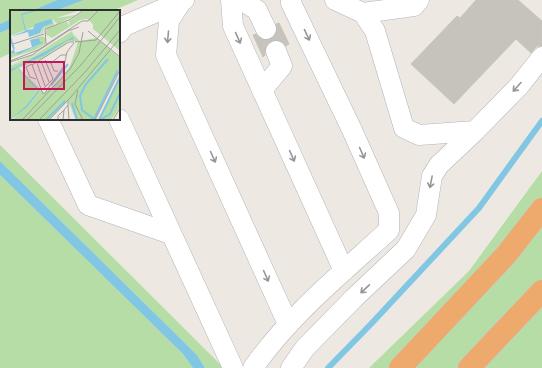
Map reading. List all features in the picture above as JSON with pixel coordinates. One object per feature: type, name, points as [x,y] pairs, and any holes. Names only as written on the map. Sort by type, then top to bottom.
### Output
[{"type":"highway","points":[[400,368],[506,255],[542,209]]},
{"type":"highway","points":[[469,368],[542,292]]},
{"type":"lane","points":[[231,0],[233,26],[344,271]]},
{"type":"lane","points":[[241,0],[257,10],[266,29]]},
{"type":"lane","points":[[253,368],[268,347],[288,324],[389,230],[389,213],[352,130],[291,3],[291,0]]},
{"type":"lane","points":[[335,0],[362,13],[375,31],[404,128],[419,135],[475,131]]},
{"type":"lane","points":[[362,13],[414,6],[419,0]]},
{"type":"lane","points":[[182,1],[169,21],[166,54],[288,324]]},
{"type":"lane","points":[[121,29],[182,1]]},
{"type":"lane","points":[[262,90],[282,66],[276,51]]},
{"type":"lane","points":[[291,368],[311,343],[354,298],[406,249],[426,215],[432,176],[439,164],[475,131],[519,86],[542,57]]},
{"type":"lane","points":[[48,120],[88,205],[171,234]]},
{"type":"lane","points":[[119,120],[233,368]]},
{"type":"green space","points":[[0,0],[57,0],[33,10],[10,10],[10,19],[0,24]]},
{"type":"green space","points":[[84,0],[138,0],[114,10],[58,10]]},
{"type":"green space","points":[[10,28],[10,53],[0,58],[0,33]]},
{"type":"green space","points":[[0,145],[224,368],[205,368],[197,355],[0,161]]},
{"type":"green space","points":[[542,171],[542,368],[369,368],[469,271]]},
{"type":"green space","points":[[0,175],[183,354],[193,368],[0,368]]},
{"type":"water","points":[[57,0],[84,0],[58,10],[33,10]]},
{"type":"water","points":[[10,19],[10,28],[0,33],[0,24]]},
{"type":"water","points":[[0,161],[197,355],[205,368],[193,368],[183,354],[0,175]]},
{"type":"building","points":[[476,0],[518,0],[542,21],[542,46],[537,46],[531,53],[516,39],[454,104],[411,64],[457,16],[460,18]]},
{"type":"building","points":[[279,23],[289,44],[286,46],[283,42],[278,40],[271,41],[267,44],[265,55],[263,57],[253,35],[256,34],[259,38],[271,40],[276,35],[276,24]]},
{"type":"waterway","points":[[328,368],[479,208],[542,121]]},
{"type":"tunnel","points":[[266,29],[276,51]]}]
